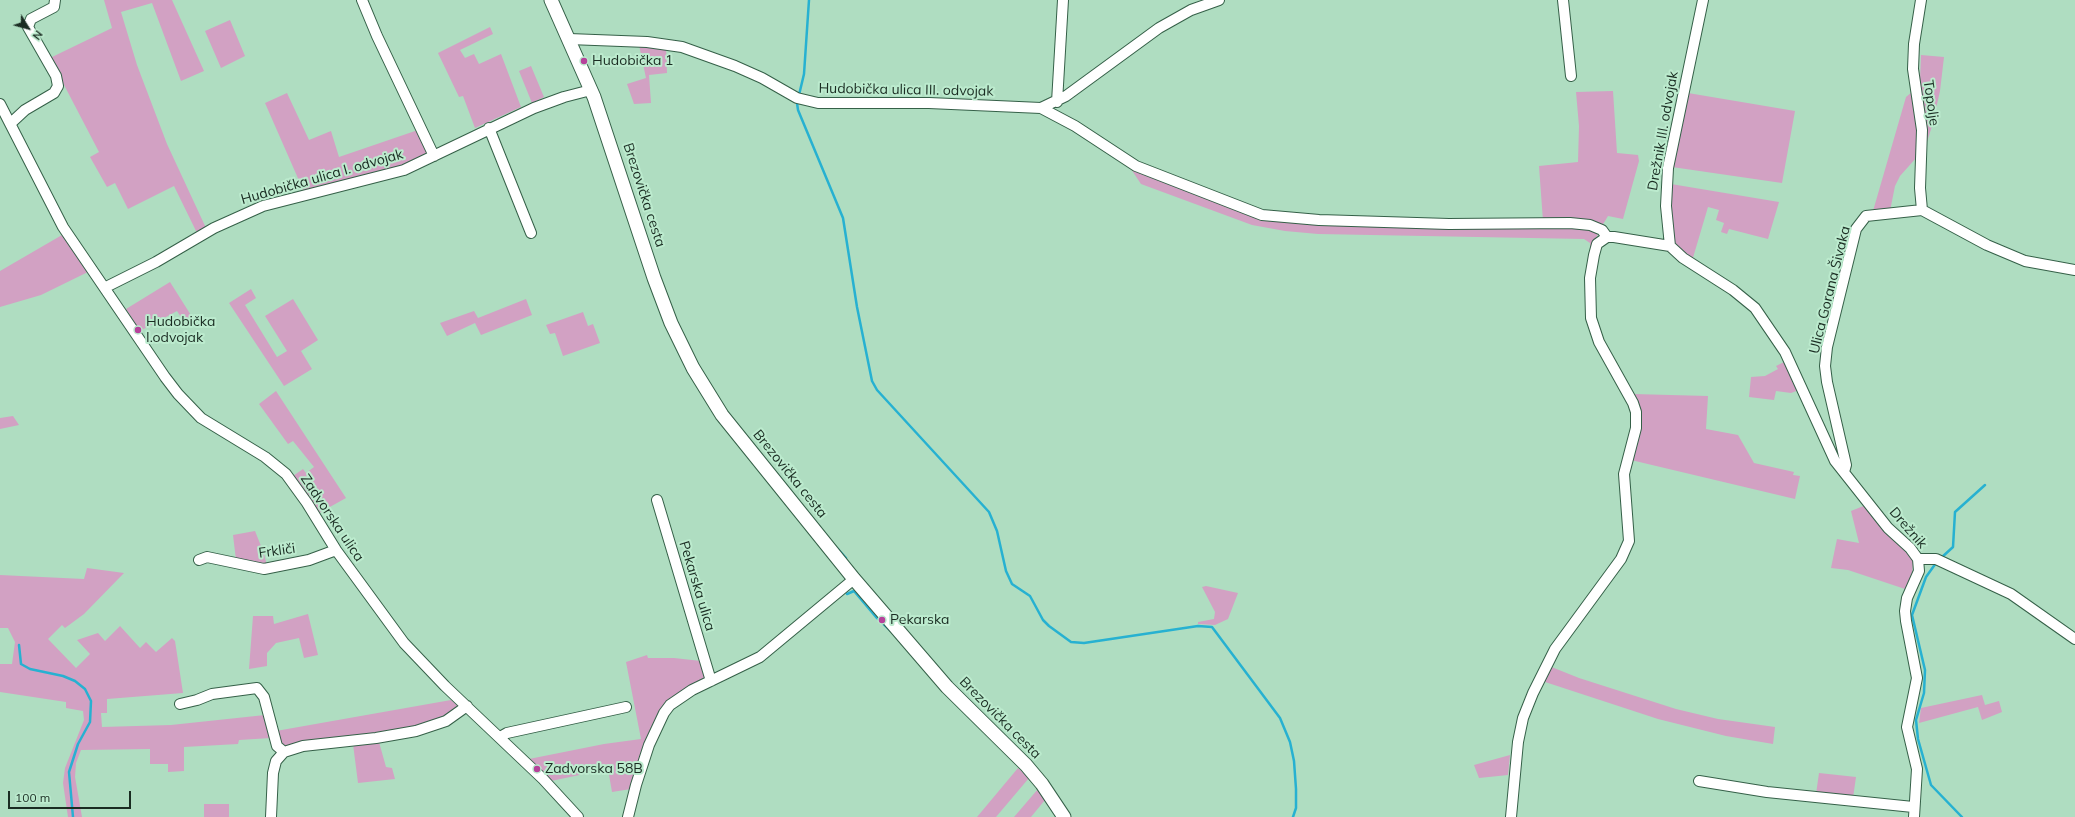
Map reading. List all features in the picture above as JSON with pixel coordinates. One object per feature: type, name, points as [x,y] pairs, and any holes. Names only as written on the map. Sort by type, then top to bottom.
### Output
[{"type":"main road","name":"Brezovička cesta","points":[[551,0],[591,90],[654,278],[692,368],[722,415],[854,579],[947,687],[1026,765],[1042,784],[1064,817]]},
{"type":"street","points":[[11,123],[25,110],[54,93],[58,86],[56,76],[28,27],[31,19],[54,7],[55,0]]},
{"type":"street","points":[[362,0],[377,36],[434,156]]},
{"type":"street","points":[[1057,102],[1063,0]]},
{"type":"street","points":[[1057,102],[1159,28],[1191,10],[1219,0]]},
{"type":"street","points":[[1563,0],[1571,76]]},
{"type":"street","name":"Drežnik III. odvojak","points":[[1670,246],[1666,206],[1668,168],[1703,0]]},
{"type":"street","name":"Topolje","points":[[1922,0],[1914,44],[1913,69],[1922,130],[1920,188],[1922,210]]},
{"type":"street","name":"Hudobička ulica III. odvojak","points":[[569,39],[648,42],[682,47],[735,66],[762,78],[797,98],[818,104],[929,103],[1041,108],[1057,102]]},
{"type":"street","name":"Hudobička ulica I. odvojak","points":[[106,287],[156,262],[214,228],[263,206],[404,170],[489,128],[534,108],[564,97],[591,90]]},
{"type":"street","points":[[0,104],[63,226],[106,287]]},
{"type":"street","points":[[1041,108],[1075,126],[1136,166],[1262,215],[1318,220],[1449,224],[1570,223],[1590,225],[1602,230],[1607,237]]},
{"type":"street","points":[[489,128],[531,233]]},
{"type":"street","points":[[1922,210],[1988,245],[2025,261],[2075,270]]},
{"type":"street","name":"Ulica Gorana Šivaka","points":[[1844,472],[1845,460],[1826,382],[1825,366],[1827,347],[1856,229],[1866,216],[1922,210]]},
{"type":"street","points":[[1511,817],[1518,742],[1523,718],[1533,693],[1555,649],[1621,559],[1629,541],[1624,474],[1636,428],[1636,412],[1633,403],[1599,342],[1591,318],[1590,278],[1594,255],[1598,244],[1607,237],[1670,246]]},
{"type":"street","name":"Drežnik","points":[[1670,246],[1699,270],[1746,300],[1755,308],[1785,352],[1835,461],[1888,528],[1910,548],[1918,559],[1919,571],[1907,598],[1905,611],[1917,678],[1907,727],[1917,769],[1914,812],[1699,781]]},
{"type":"street","name":"Zadvorska ulica","points":[[106,287],[164,377],[178,394],[201,418],[277,465],[300,492],[336,550],[404,643],[445,686],[500,737],[578,817]]},
{"type":"street","name":"Pekarska ulica","points":[[657,500],[711,681]]},
{"type":"street","name":"Frkliči","points":[[199,560],[207,557],[264,569],[309,560],[336,550]]},
{"type":"street","points":[[1918,559],[1940,561],[2011,594],[2075,639]]},
{"type":"street","points":[[628,817],[636,785],[649,745],[664,713],[675,700],[760,657],[854,579]]},
{"type":"street","points":[[180,704],[197,700],[212,694],[257,688],[264,697],[277,746],[284,752]]},
{"type":"street","points":[[270,817],[273,773],[276,761],[284,752],[303,746],[376,738],[416,731],[446,721],[467,706]]},
{"type":"street","points":[[500,737],[507,733],[626,707]]},
{"type":"shaded area","points":[[104,0],[172,0],[204,71],[181,81],[152,3],[121,12],[137,65],[167,144],[206,228],[197,233],[174,186],[128,209],[115,183],[107,187],[90,157],[99,152],[50,58],[112,28]]},
{"type":"shaded area","points":[[230,20],[245,56],[221,68],[205,31]]},
{"type":"shaded area","points":[[490,27],[493,34],[460,50],[465,58],[474,54],[479,64],[501,54],[521,107],[475,128],[463,96],[459,97],[438,53]]},
{"type":"shaded area","points":[[639,45],[666,47],[667,73],[649,75],[651,103],[634,104],[627,84],[646,78]]},
{"type":"shaded area","points":[[1921,55],[1944,57],[1940,91],[1932,126],[1925,148],[1900,176],[1895,186],[1890,211],[1873,211],[1906,97],[1919,86]]},
{"type":"shaded area","points":[[531,66],[544,97],[532,103],[519,71]]},
{"type":"shaded area","points":[[1613,91],[1617,153],[1638,155],[1639,161],[1623,219],[1608,216],[1602,226],[1543,221],[1539,166],[1578,162],[1579,126],[1576,92]]},
{"type":"shaded area","points":[[287,93],[309,140],[331,131],[339,157],[418,130],[428,152],[425,157],[416,162],[304,192],[265,103]]},
{"type":"shaded area","points":[[1688,93],[1795,111],[1782,183],[1672,167]]},
{"type":"shaded area","points":[[1129,166],[1244,212],[1571,227],[1590,229],[1598,234],[1590,249],[1590,243],[1584,239],[1318,234],[1285,231],[1252,225],[1141,184]]},
{"type":"shaded area","points":[[1671,184],[1779,202],[1768,239],[1729,229],[1727,234],[1721,232],[1724,223],[1716,220],[1719,210],[1708,207],[1692,261],[1678,248],[1670,227]]},
{"type":"shaded area","points":[[62,235],[88,272],[41,295],[0,307],[0,271]]},
{"type":"shaded area","points":[[170,282],[194,320],[186,325],[177,311],[140,331],[126,309]]},
{"type":"shaded area","points":[[251,289],[256,298],[245,305],[277,357],[287,351],[265,316],[293,299],[318,340],[301,351],[312,369],[284,386],[229,303]]},
{"type":"shaded area","points":[[526,299],[532,315],[481,335],[475,323],[447,336],[440,323],[474,311],[478,318]]},
{"type":"shaded area","points":[[583,312],[588,326],[593,324],[600,343],[563,356],[555,333],[550,334],[546,325]]},
{"type":"shaded area","points":[[1786,361],[1799,390],[1791,393],[1776,391],[1774,400],[1749,397],[1751,377],[1765,376],[1778,369],[1776,366]]},
{"type":"shaded area","points":[[276,391],[346,498],[319,513],[302,486],[293,476],[303,469],[306,473],[314,467],[293,441],[288,444],[259,404]]},
{"type":"shaded area","points":[[1633,394],[1708,396],[1706,429],[1738,435],[1754,463],[1794,472],[1793,475],[1800,476],[1795,499],[1631,460]]},
{"type":"shaded area","points":[[13,416],[19,425],[0,429],[0,418]]},
{"type":"shaded area","points":[[1866,505],[1908,553],[1913,561],[1912,577],[1905,589],[1848,570],[1831,568],[1837,539],[1859,543],[1851,511]]},
{"type":"shaded area","points":[[255,531],[267,565],[236,560],[233,535]]},
{"type":"shaded area","points":[[87,568],[124,573],[84,614],[65,628],[62,625],[48,639],[76,668],[90,654],[77,640],[98,633],[105,641],[120,626],[140,648],[146,642],[156,652],[172,638],[175,641],[183,693],[107,699],[107,713],[101,713],[102,727],[171,725],[265,715],[271,738],[239,740],[238,744],[184,747],[184,771],[168,772],[168,764],[150,764],[150,749],[81,750],[76,763],[75,777],[82,817],[68,817],[63,783],[65,768],[84,720],[83,711],[66,708],[66,702],[0,692],[0,664],[12,664],[15,642],[8,628],[0,628],[0,575],[84,579]]},
{"type":"shaded area","points":[[1206,586],[1238,593],[1228,619],[1215,625],[1198,624],[1198,622],[1214,619],[1215,612],[1202,587]]},
{"type":"shaded area","points":[[308,614],[318,655],[304,658],[299,638],[276,643],[267,653],[267,666],[249,669],[253,616],[273,616],[274,624]]},
{"type":"shaded area","points":[[647,655],[648,658],[674,658],[701,661],[705,675],[704,679],[667,702],[631,789],[612,792],[608,769],[551,781],[529,759],[604,744],[641,739],[626,662]]},
{"type":"shaded area","points":[[1549,666],[1579,678],[1676,709],[1718,719],[1775,727],[1773,744],[1726,736],[1658,719],[1542,681]]},
{"type":"shaded area","points":[[1982,695],[1985,705],[1999,701],[2002,712],[1982,720],[1978,707],[1919,723],[1921,708]]},
{"type":"shaded area","points":[[451,700],[459,707],[441,719],[412,728],[373,735],[302,742],[285,746],[281,745],[276,731]]},
{"type":"shaded area","points":[[379,742],[386,767],[392,768],[395,779],[358,783],[353,744]]},
{"type":"shaded area","points":[[1510,755],[1508,775],[1479,778],[1474,765]]},
{"type":"shaded area","points":[[1018,768],[1029,778],[996,817],[977,817]]},
{"type":"shaded area","points":[[1819,773],[1856,777],[1853,798],[1816,794]]},
{"type":"shaded area","points":[[1038,789],[1045,800],[1031,817],[1014,817]]},
{"type":"shaded area","points":[[204,804],[229,804],[229,817],[204,817]]},
{"type":"waterway","points":[[799,95],[804,74],[809,0]]},
{"type":"waterway","points":[[797,103],[798,110],[843,218],[857,307],[872,381],[877,390],[989,512],[997,531],[1006,571],[1012,584],[1030,596],[1043,620],[1071,642],[1084,643],[1198,626],[1212,627],[1280,718],[1290,742],[1294,761],[1296,808],[1293,817]]},
{"type":"waterway","points":[[1941,558],[1953,547],[1955,512],[1985,485]]},
{"type":"waterway","points":[[837,548],[846,558]]},
{"type":"waterway","points":[[1936,563],[1926,577],[1912,615],[1925,670],[1924,693],[1916,720],[1918,739],[1931,785],[1962,817]]},
{"type":"waterway","points":[[847,594],[854,591],[876,617],[891,631]]},
{"type":"waterway","points":[[19,645],[21,664],[30,669],[63,676],[75,681],[85,689],[91,701],[90,722],[78,744],[69,772],[73,817]]},
{"type":"place","name":"Hudobička 1","points":[[584,61]]},
{"type":"place","name":"Hudobička I.odvojak","points":[[138,330]]},
{"type":"place","name":"Pekarska","points":[[882,620]]},
{"type":"place","name":"Zadvorska 58B","points":[[537,769]]}]
